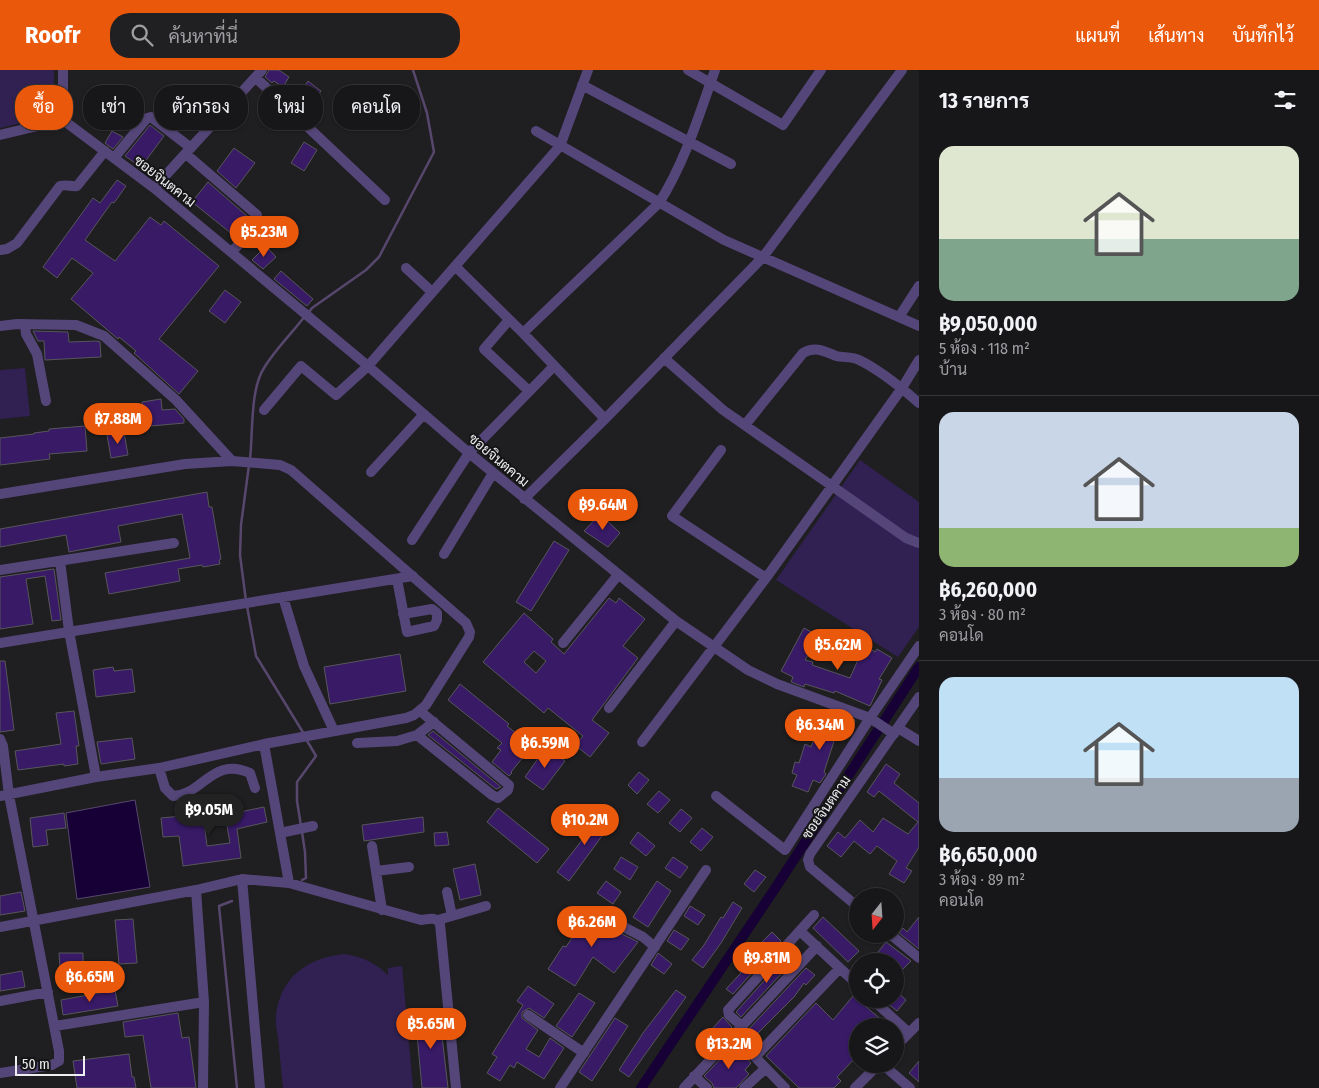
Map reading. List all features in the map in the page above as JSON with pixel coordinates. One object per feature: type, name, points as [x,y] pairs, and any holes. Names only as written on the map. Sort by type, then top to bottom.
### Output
[{"type":"street","points":[[63,70],[63,85]]},
{"type":"street","points":[[264,410],[301,366],[336,395],[368,366],[560,146],[588,70]]},
{"type":"street","points":[[688,70],[783,125],[819,71]]},
{"type":"street","points":[[523,333],[659,203],[670,185],[689,142],[715,70]]},
{"type":"street","points":[[524,499],[763,257],[902,70]]},
{"type":"street","points":[[154,188],[259,74],[385,200]]},
{"type":"street","points":[[582,84],[731,164]]},
{"type":"street","points":[[114,158],[147,118],[151,116],[257,215],[257,221],[251,231],[231,252]]},
{"type":"street","name":"ซอยจินตคาม","points":[[73,127],[154,188],[312,318],[524,499],[676,621],[748,670],[776,684],[872,719],[893,730],[810,854],[808,860],[810,866],[849,899]]},
{"type":"street","points":[[0,135],[21,130]]},
{"type":"street","points":[[536,131],[724,240],[919,326]]},
{"type":"street","points":[[0,250],[16,243],[60,186],[66,184],[78,186],[105,151]]},
{"type":"street","points":[[454,266],[523,333],[605,419]]},
{"type":"street","points":[[406,268],[432,292]]},
{"type":"street","points":[[899,317],[919,286]]},
{"type":"street","points":[[509,320],[484,349],[529,391]]},
{"type":"street","points":[[25,325],[26,334],[38,354],[46,402]]},
{"type":"street","points":[[0,326],[76,325],[104,336],[176,400],[232,461]]},
{"type":"street","points":[[745,425],[803,353],[809,350],[823,350],[838,356],[859,360],[902,388],[919,403]]},
{"type":"street","points":[[664,358],[723,410],[906,538],[919,543]]},
{"type":"street","points":[[642,742],[766,578],[902,388],[919,360]]},
{"type":"street","points":[[412,540],[469,453],[554,366]]},
{"type":"street","points":[[371,472],[424,414]]},
{"type":"street","points":[[720,450],[672,516],[766,578]]},
{"type":"street","points":[[0,494],[185,464],[232,461],[280,465],[291,470],[413,576],[466,623],[470,632],[469,637],[426,705],[420,711],[406,718],[264,744],[159,768],[96,777],[5,796]]},
{"type":"street","points":[[444,554],[493,473]]},
{"type":"street","points":[[0,570],[174,543]]},
{"type":"street","points":[[60,561],[69,631],[96,777]]},
{"type":"street","points":[[563,643],[618,575]]},
{"type":"street","points":[[0,643],[413,576]]},
{"type":"street","points":[[396,579],[403,614]]},
{"type":"street","points":[[283,597],[304,666],[334,731]]},
{"type":"street","points":[[609,708],[676,621]]},
{"type":"street","points":[[716,796],[785,850],[919,646]]},
{"type":"street","points":[[919,696],[893,730],[919,741]]},
{"type":"street","points":[[417,735],[492,795],[498,798],[508,790],[509,785],[420,711]]},
{"type":"street","points":[[357,743],[397,741],[417,735],[434,722]]},
{"type":"street","points":[[0,739],[3,746],[5,796],[34,921],[59,1051],[58,1061],[52,1065],[0,1073]]},
{"type":"street","points":[[264,744],[289,883]]},
{"type":"street","points":[[159,768],[165,788],[173,796],[180,796],[188,792],[210,775],[222,770],[234,769],[250,773],[255,788]]},
{"type":"street","points":[[280,833],[310,827]]},
{"type":"street","points":[[372,846],[382,910]]},
{"type":"street","points":[[376,871],[409,867]]},
{"type":"street","points":[[560,1088],[706,870]]},
{"type":"street","points":[[0,927],[196,890],[242,879],[289,883],[421,920],[438,920],[486,906]]},
{"type":"street","points":[[242,879],[260,1088]]},
{"type":"street","points":[[196,890],[204,1002],[203,1088]]},
{"type":"street","points":[[447,892],[452,916]]},
{"type":"street","points":[[742,1026],[729,1015],[728,1010],[814,915]]},
{"type":"street","points":[[438,920],[440,924],[456,1088]]},
{"type":"street","points":[[618,924],[643,937],[655,947]]},
{"type":"street","points":[[800,931],[849,976]]},
{"type":"street","points":[[901,943],[919,958]]},
{"type":"street","points":[[684,1088],[817,946]]},
{"type":"street","points":[[755,1057],[840,968]]},
{"type":"street","points":[[0,1001],[48,992]]},
{"type":"street","points":[[54,1026],[204,1002]]},
{"type":"street","points":[[882,1008],[908,1033]]},
{"type":"street","points":[[528,1015],[584,1053]]},
{"type":"street","points":[[904,1037],[919,1023]]},
{"type":"street","points":[[734,1035],[785,1088]]},
{"type":"street","points":[[744,1088],[766,1068]]},
{"type":"street","points":[[855,1088],[871,1073]]},
{"type":"street","points":[[891,1073],[910,1088]]},
{"type":"street","points":[[694,1076],[707,1088]]},
{"type":"shaded area","points":[[0,70],[54,70],[54,85],[15,85],[15,124],[0,128]]},
{"type":"shaded area","points":[[25,368],[30,416],[0,419],[0,370]]},
{"type":"shaded area","points":[[860,460],[919,502],[919,627],[898,657],[776,580]]},
{"type":"shaded area","points":[[135,800],[150,887],[77,899],[66,813]]},
{"type":"shaded area","points":[[344,954],[368,961],[388,975],[388,968],[402,966],[413,1088],[283,1088],[276,1018],[279,1001],[284,990],[298,971],[308,965],[331,956]]},
{"type":"building","points":[[269,70],[279,70],[289,77],[284,85],[280,85],[274,81],[272,83],[265,77]]},
{"type":"building","points":[[308,81],[313,85],[305,85]]},
{"type":"building","points":[[150,125],[164,136],[141,167],[125,156]]},
{"type":"building","points":[[112,131],[123,137],[113,149],[105,143]]},
{"type":"building","points":[[304,142],[317,150],[304,171],[291,163]]},
{"type":"building","points":[[234,148],[255,163],[236,188],[217,171]]},
{"type":"building","points":[[117,180],[126,186],[85,240],[115,261],[150,217],[161,225],[164,221],[219,266],[159,339],[198,371],[179,394],[134,353],[136,351],[119,337],[118,339],[71,299],[93,273],[72,258],[57,278],[43,267],[93,198],[100,203]]},
{"type":"building","points":[[208,182],[247,216],[232,234],[192,202]]},
{"type":"building","points":[[266,246],[276,257],[263,269],[252,260]]},
{"type":"building","points":[[281,271],[313,299],[307,306],[274,279]]},
{"type":"building","points":[[225,290],[241,302],[225,323],[209,311]]},
{"type":"building","points":[[33,331],[68,332],[69,342],[100,342],[101,357],[45,360],[44,341],[38,341]]},
{"type":"building","points":[[161,399],[162,410],[175,409],[184,419],[184,423],[118,429],[116,413],[143,410],[142,402]]},
{"type":"building","points":[[85,426],[87,451],[49,454],[50,459],[0,465],[0,438],[34,434],[49,431],[49,429]]},
{"type":"building","points":[[124,432],[128,455],[111,458],[107,435]]},
{"type":"building","points":[[207,492],[209,507],[212,507],[221,559],[219,560],[220,564],[178,569],[180,581],[109,594],[105,573],[190,558],[182,514],[118,526],[121,542],[69,552],[66,535],[0,547],[0,529]]},
{"type":"building","points":[[600,514],[620,533],[608,547],[584,531]]},
{"type":"building","points":[[554,541],[569,550],[531,611],[516,602]]},
{"type":"building","points":[[54,569],[61,620],[52,621],[45,576],[26,579],[33,624],[0,629],[0,577]]},
{"type":"building","points":[[609,598],[616,603],[619,598],[645,619],[623,646],[638,658],[592,720],[609,733],[590,757],[575,745],[583,736],[548,708],[544,713],[483,662],[524,613],[553,639],[551,642],[564,654]],"holes":[[[534,651],[546,661],[536,673],[524,662]]]},
{"type":"building","points":[[804,628],[819,636],[805,660],[813,662],[812,665],[850,678],[860,655],[851,650],[857,640],[875,652],[877,649],[892,658],[879,679],[882,680],[870,706],[835,691],[834,693],[805,684],[804,687],[791,682],[793,677],[781,671]]},
{"type":"building","points":[[400,654],[406,691],[330,704],[324,667]]},
{"type":"building","points":[[0,661],[5,661],[14,730],[0,732]]},
{"type":"building","points":[[113,667],[114,671],[132,669],[135,692],[96,697],[93,670]]},
{"type":"building","points":[[460,684],[509,724],[507,726],[532,746],[509,776],[492,762],[501,750],[497,748],[502,743],[448,700]]},
{"type":"building","points":[[827,710],[855,720],[850,736],[837,732],[824,772],[826,774],[820,783],[813,780],[808,792],[792,786],[797,775],[792,773],[795,762],[799,763],[805,744],[811,747],[818,728],[821,729]]},
{"type":"building","points":[[74,711],[79,746],[76,746],[78,764],[18,770],[15,751],[61,744],[56,713]]},
{"type":"building","points":[[433,731],[501,787],[496,789],[428,735]]},
{"type":"building","points":[[132,738],[135,759],[101,764],[97,742]]},
{"type":"building","points":[[546,747],[565,761],[543,790],[525,777]]},
{"type":"building","points":[[886,764],[900,774],[894,783],[919,803],[919,847],[906,868],[912,871],[904,883],[889,874],[897,861],[877,846],[870,854],[854,841],[841,857],[827,846],[838,832],[845,838],[860,820],[873,832],[883,818],[908,834],[918,822],[879,791],[874,797],[867,792]]},
{"type":"building","points":[[639,772],[649,780],[637,794],[628,785]]},
{"type":"building","points":[[659,791],[670,800],[658,813],[647,804]]},
{"type":"building","points":[[264,807],[267,822],[237,829],[241,858],[183,866],[179,836],[163,837],[161,818],[203,814],[207,846],[230,843],[225,815]]},
{"type":"building","points":[[498,808],[549,849],[537,863],[487,822]]},
{"type":"building","points":[[681,809],[692,818],[680,832],[669,823]]},
{"type":"building","points":[[600,812],[613,821],[569,881],[557,872],[579,844]]},
{"type":"building","points":[[64,813],[66,828],[46,830],[48,845],[33,847],[30,818]]},
{"type":"building","points":[[423,817],[424,832],[364,841],[362,825]]},
{"type":"building","points":[[702,828],[713,837],[701,851],[690,842]]},
{"type":"building","points":[[447,832],[449,845],[435,846],[434,833]]},
{"type":"building","points":[[638,832],[655,846],[646,856],[630,843]]},
{"type":"building","points":[[621,857],[638,867],[630,880],[614,869]]},
{"type":"building","points":[[673,857],[688,867],[680,878],[665,868]]},
{"type":"building","points":[[475,864],[481,895],[460,900],[453,869]]},
{"type":"building","points":[[755,870],[766,877],[754,892],[744,884]]},
{"type":"building","points":[[606,881],[621,892],[613,904],[597,893]]},
{"type":"building","points":[[657,881],[671,891],[648,927],[633,917]]},
{"type":"building","points":[[21,892],[25,911],[0,915],[0,896]]},
{"type":"building","points":[[733,902],[742,908],[703,968],[692,960]]},
{"type":"building","points":[[690,906],[705,915],[698,925],[684,916]]},
{"type":"building","points":[[588,907],[612,922],[614,930],[638,942],[614,973],[593,957],[575,986],[548,969],[563,946],[566,947],[576,932],[573,930]]},
{"type":"building","points":[[823,917],[859,951],[857,953],[849,953],[848,962],[813,928]]},
{"type":"building","points":[[919,917],[919,949],[904,937],[904,929],[907,932]]},
{"type":"building","points":[[133,919],[137,963],[119,964],[115,920]]},
{"type":"building","points":[[674,930],[689,939],[681,950],[667,941]]},
{"type":"building","points":[[772,932],[781,941],[733,994],[726,989],[741,973],[737,969],[764,944],[762,942]]},
{"type":"building","points":[[887,943],[900,953],[877,953]]},
{"type":"building","points":[[790,952],[797,957],[741,1017],[736,1012]]},
{"type":"building","points":[[59,953],[83,953],[83,970],[60,970]]},
{"type":"building","points":[[658,953],[672,964],[664,974],[651,965]]},
{"type":"building","points":[[904,956],[911,961],[904,968]]},
{"type":"building","points":[[806,968],[815,975],[806,985],[804,983],[794,997],[754,1037],[747,1031]]},
{"type":"building","points":[[22,971],[25,987],[0,991],[0,975]]},
{"type":"building","points":[[528,986],[554,1004],[544,1018],[529,1008],[522,1012],[522,1018],[538,1030],[526,1049],[539,1057],[550,1038],[564,1048],[544,1079],[517,1062],[514,1068],[510,1065],[500,1081],[487,1073],[497,1057],[492,1054],[523,1005],[517,1001]]},
{"type":"building","points":[[115,990],[118,1006],[63,1015],[61,1000]]},
{"type":"building","points":[[676,990],[686,997],[629,1077],[619,1070],[643,1033]]},
{"type":"building","points":[[579,993],[595,1003],[572,1037],[556,1026]]},
{"type":"building","points":[[849,1001],[849,1008],[867,1008],[879,1018],[849,1018],[849,1064],[837,1077],[841,1081],[834,1088],[799,1088],[766,1056],[816,1003],[833,1020]]},
{"type":"building","points":[[439,1010],[448,1088],[422,1088],[415,1013]]},
{"type":"building","points":[[178,1013],[182,1038],[189,1037],[196,1088],[151,1088],[143,1035],[125,1037],[123,1022]]},
{"type":"building","points":[[723,1017],[732,1027],[712,1048],[700,1037],[709,1028],[711,1030]]},
{"type":"building","points":[[615,1018],[628,1026],[592,1081],[579,1072]]},
{"type":"building","points":[[734,1045],[751,1063],[745,1070],[749,1074],[736,1088],[714,1088],[712,1083],[704,1076]]},
{"type":"building","points":[[129,1054],[132,1077],[134,1077],[136,1088],[77,1088],[73,1061]]},
{"type":"building","points":[[919,1061],[919,1082],[909,1073]]},
{"type":"waterway","points":[[309,312],[366,270],[379,257],[434,152],[427,113],[413,70]]},
{"type":"waterway","points":[[250,459],[254,399],[260,377],[273,355],[305,316]]},
{"type":"waterway","points":[[246,601],[240,555],[241,525],[249,465]]},
{"type":"waterway","points":[[247,606],[256,656],[304,734]]},
{"type":"waterway","points":[[641,1088],[776,887],[919,667]]},
{"type":"waterway","points":[[301,826],[297,801],[297,782],[316,756],[306,739]]},
{"type":"waterway","points":[[302,832],[306,878],[302,880]]},
{"type":"waterway","points":[[232,901],[219,906],[237,1088]]}]
